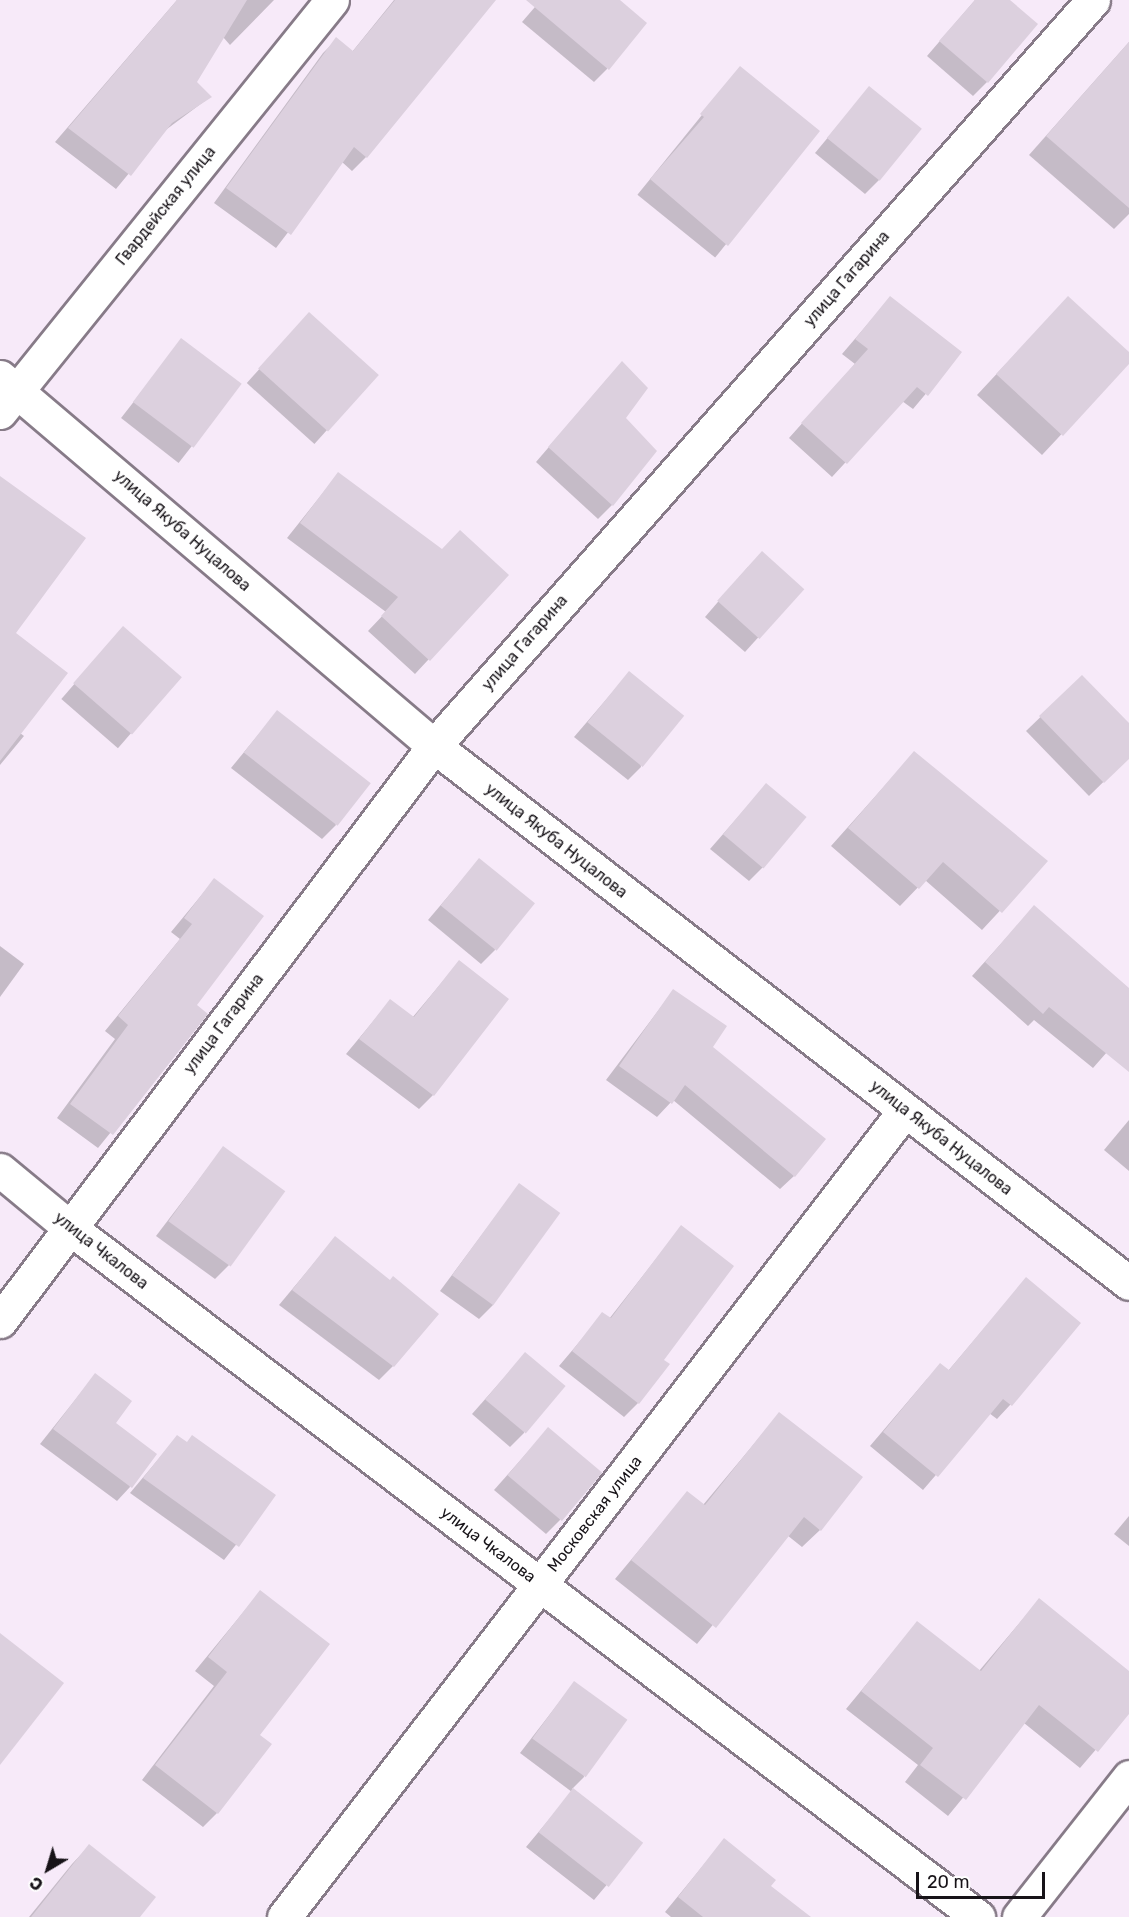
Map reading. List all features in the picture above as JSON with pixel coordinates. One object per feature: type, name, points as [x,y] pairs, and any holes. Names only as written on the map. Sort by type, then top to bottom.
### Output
[{"type":"street","name":"Гвардейская улица","points":[[6,393],[332,0]]},
{"type":"street","name":"улица Гагарина","points":[[0,1321],[434,746],[1093,0]]},
{"type":"street","name":"улица Якуба Нуцалова","points":[[6,393],[434,746],[1129,1283]]},
{"type":"street","name":"Московская улица","points":[[284,1917],[905,1110]]},
{"type":"street","name":"улица Чкалова","points":[[0,1170],[70,1228],[978,1917]]},
{"type":"street","points":[[1019,1917],[1129,1777]]},
{"type":"building","points":[[177,0],[247,0],[197,82],[212,97],[172,123],[131,176],[68,128]]},
{"type":"building","points":[[395,0],[496,0],[367,158],[354,147],[291,235],[226,188],[336,37],[353,51]]},
{"type":"building","points":[[526,0],[620,0],[647,23],[609,70]]},
{"type":"building","points":[[975,0],[1010,0],[1038,24],[988,83],[939,41]]},
{"type":"building","points":[[1129,42],[1129,208],[1046,136]]},
{"type":"building","points":[[740,66],[820,131],[728,246],[650,179],[704,117],[700,114]]},
{"type":"building","points":[[869,86],[922,129],[880,181],[827,138]]},
{"type":"building","points":[[890,296],[962,352],[928,396],[917,387],[847,464],[801,423],[868,349],[855,339]]},
{"type":"building","points":[[1068,296],[1129,352],[1129,364],[1063,436],[996,374]]},
{"type":"building","points":[[309,312],[379,375],[328,431],[258,368]]},
{"type":"building","points":[[181,338],[242,384],[194,448],[133,402]]},
{"type":"building","points":[[622,361],[648,388],[626,418],[657,451],[613,506],[548,447]]},
{"type":"building","points":[[338,472],[442,549],[460,530],[509,575],[430,661],[381,616],[398,597],[300,523]]},
{"type":"building","points":[[0,476],[86,538],[16,633],[68,673],[0,761]]},
{"type":"building","points":[[762,551],[804,589],[760,639],[717,601]]},
{"type":"building","points":[[123,626],[182,677],[132,735],[73,683]]},
{"type":"building","points":[[629,671],[684,716],[643,767],[587,722]]},
{"type":"building","points":[[1082,675],[1129,723],[1129,759],[1104,783],[1039,716]]},
{"type":"building","points":[[277,710],[371,783],[338,826],[244,753]]},
{"type":"building","points":[[914,751],[1048,861],[1002,913],[943,862],[919,889],[848,828]]},
{"type":"building","points":[[766,783],[807,817],[764,868],[723,834]]},
{"type":"building","points":[[479,858],[535,903],[497,951],[441,905]]},
{"type":"building","points":[[214,878],[264,916],[197,1005],[208,1014],[113,1135],[70,1104],[128,1025],[118,1016],[192,924],[184,918]]},
{"type":"building","points":[[1034,905],[1129,988],[1129,1072],[1049,1007],[1043,1014],[985,962]]},
{"type":"building","points":[[459,960],[509,999],[434,1096],[359,1039],[390,999],[414,1017]]},
{"type":"building","points":[[673,989],[727,1026],[713,1047],[826,1139],[795,1177],[685,1085],[672,1104],[619,1066]]},
{"type":"building","points":[[223,1146],[285,1191],[231,1266],[168,1221]]},
{"type":"building","points":[[519,1183],[560,1213],[493,1305],[452,1275]]},
{"type":"building","points":[[681,1225],[734,1266],[664,1360],[670,1364],[639,1404],[572,1351],[602,1312],[611,1318]]},
{"type":"building","points":[[335,1236],[390,1280],[393,1276],[439,1314],[394,1367],[292,1290]]},
{"type":"building","points":[[1026,1277],[1081,1323],[1012,1406],[1003,1399],[938,1477],[883,1432],[940,1363],[949,1370]]},
{"type":"building","points":[[525,1352],[566,1386],[526,1434],[485,1399]]},
{"type":"building","points":[[95,1373],[132,1401],[116,1423],[157,1454],[132,1488],[53,1429]]},
{"type":"building","points":[[779,1412],[863,1477],[821,1531],[804,1517],[716,1628],[631,1560],[687,1491],[705,1505]]},
{"type":"building","points":[[548,1427],[602,1473],[562,1521],[508,1475]]},
{"type":"building","points":[[177,1435],[187,1442],[192,1435],[276,1495],[239,1547],[143,1478]]},
{"type":"building","points":[[260,1590],[330,1644],[260,1735],[272,1744],[218,1814],[155,1765],[227,1672],[208,1657]]},
{"type":"building","points":[[1039,1598],[1129,1671],[1129,1714],[1098,1752],[1039,1705],[966,1800],[920,1765],[933,1748],[861,1691],[917,1621],[981,1671]]},
{"type":"building","points":[[0,1633],[64,1683],[0,1765]]},
{"type":"building","points":[[574,1681],[627,1720],[586,1777],[532,1738]]},
{"type":"building","points":[[573,1788],[643,1843],[609,1887],[539,1832]]},
{"type":"building","points":[[724,1838],[776,1880],[771,1886],[811,1917],[703,1917],[678,1897]]},
{"type":"building","points":[[89,1844],[156,1897],[140,1917],[31,1917]]}]
